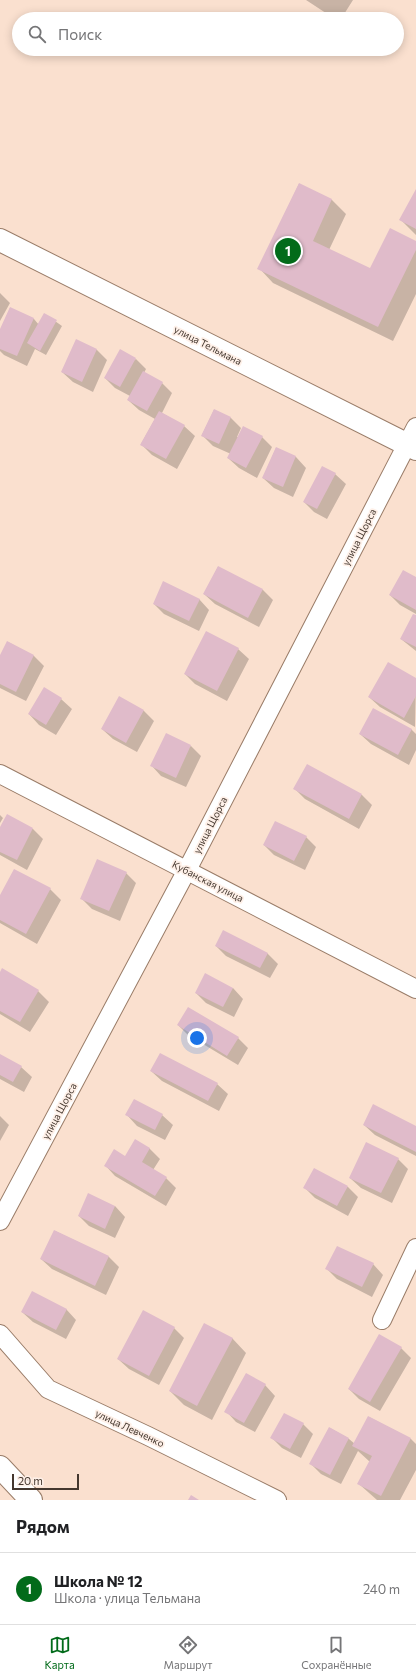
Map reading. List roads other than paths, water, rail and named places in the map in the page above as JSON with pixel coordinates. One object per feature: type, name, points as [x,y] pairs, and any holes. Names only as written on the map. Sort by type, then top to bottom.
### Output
[{"type":"main road","name":"улица Тельмана","points":[[0,240],[413,440]]},
{"type":"main road","points":[[0,1467],[31,1500]]},
{"type":"street","name":"улица Щорса","points":[[0,1221],[187,870],[413,440]]},
{"type":"street","name":"Кубанская улица","points":[[0,774],[416,989]]},
{"type":"street","points":[[382,1320],[416,1248]]},
{"type":"street","name":"улица Левченко","points":[[0,1334],[48,1389],[148,1436],[277,1500]]},
{"type":"place","name":"Школа № 12","points":[[288,251]]}]
